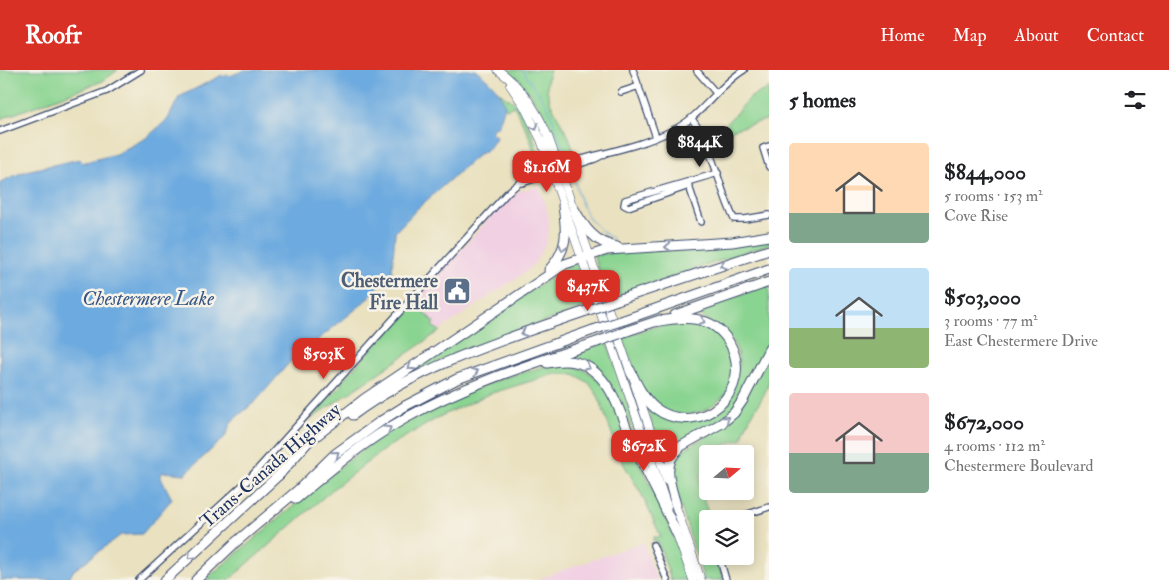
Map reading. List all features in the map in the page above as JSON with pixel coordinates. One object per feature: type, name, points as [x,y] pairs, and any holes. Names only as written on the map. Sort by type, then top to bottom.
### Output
[{"type":"highway","points":[[539,281],[559,258],[567,228],[564,206]]},
{"type":"highway","points":[[574,209],[582,224],[596,238],[607,244],[628,248]]},
{"type":"highway","points":[[278,476],[307,443],[364,399],[565,264],[601,251],[732,242],[769,236]]},
{"type":"highway","name":"Trans-Canada Highway","points":[[165,580],[320,438],[380,396],[436,366],[462,355],[617,300],[769,250]]},
{"type":"highway","name":"Trans-Canada Highway","points":[[196,580],[236,542],[298,490],[335,454],[380,421],[405,406],[457,379],[592,330],[769,270]]},
{"type":"highway","points":[[200,580],[325,474],[383,431],[442,399],[506,373],[769,282]]},
{"type":"highway","points":[[630,370],[640,391],[648,401],[673,417],[688,419],[703,416],[721,405],[729,394],[735,381],[736,364],[732,348],[719,329],[707,322],[693,318],[654,322]]},
{"type":"highway","points":[[657,451],[672,451],[722,423],[734,413],[743,400],[769,349]]},
{"type":"highway","points":[[506,373],[555,361],[569,361],[580,362],[597,374],[611,392],[635,448],[654,483],[677,534]]},
{"type":"highway","points":[[676,505],[668,466],[672,456],[685,444]]},
{"type":"main road","points":[[498,71],[511,79],[530,101],[548,136],[574,209],[586,257],[616,357],[693,580]]},
{"type":"main road","points":[[498,71],[514,90],[534,123],[564,206],[630,370],[701,580]]},
{"type":"main road","points":[[616,357],[649,441],[657,451]]},
{"type":"street","points":[[0,131],[107,91],[141,70]]},
{"type":"street","points":[[634,70],[656,137]]},
{"type":"street","points":[[139,580],[246,482],[504,196],[530,176],[552,171],[592,155],[608,152],[677,129],[692,119],[716,94],[744,70]]},
{"type":"street","points":[[697,71],[716,94]]},
{"type":"street","points":[[621,92],[638,86]]},
{"type":"street","points":[[692,119],[704,139],[734,219],[769,215]]},
{"type":"street","points":[[769,146],[764,148],[769,167]]},
{"type":"street","points":[[688,183],[683,182],[625,200],[624,205],[628,207],[718,173]]},
{"type":"street","points":[[688,183],[701,222]]},
{"type":"street","points":[[754,512],[769,507]]},
{"type":"street","points":[[653,545],[667,580]]},
{"type":"street","points":[[722,565],[726,580]]},
{"type":"shaded area","points":[[539,186],[546,204],[549,229],[546,243],[535,263],[527,271],[440,330],[433,326],[435,322],[414,303],[507,198],[516,192]]},
{"type":"shaded area","points":[[643,542],[657,580],[535,580]]},
{"type":"green space","points":[[0,70],[118,70],[103,81],[0,119]]},
{"type":"green space","points":[[508,70],[550,70],[547,83],[548,96],[570,139],[571,158],[561,154],[542,112],[530,94]]},
{"type":"green space","points":[[769,88],[769,119],[732,130],[712,145],[709,139],[751,97]]},
{"type":"green space","points":[[500,92],[518,106],[536,146],[539,162],[537,167],[523,175],[519,170],[530,158],[529,155],[531,157],[534,155],[531,142],[514,106],[507,109],[504,108]]},
{"type":"green space","points":[[769,240],[769,244],[609,299],[594,257],[599,254],[754,243]]},
{"type":"green space","points":[[580,264],[594,304],[454,354],[411,375],[409,374],[569,265]]},
{"type":"green space","points":[[769,285],[769,342],[741,399],[723,418],[667,449],[660,448],[646,402],[674,419],[718,411],[739,365],[737,350],[731,339],[704,318],[689,312]]},
{"type":"green space","points":[[414,303],[434,322],[432,326],[440,331],[308,421],[341,385],[342,381]]},
{"type":"green space","points":[[690,321],[712,330],[720,337],[727,346],[733,367],[728,390],[721,399],[704,410],[687,415],[670,412],[654,403],[648,396],[636,375],[622,337],[661,325]]},
{"type":"green space","points":[[607,342],[650,466],[648,467],[617,396],[601,372],[592,364],[566,356]]},
{"type":"green space","points":[[769,357],[769,381],[767,388],[746,425],[742,439],[725,445],[699,445],[699,500],[704,500],[707,510],[699,510],[699,564],[671,475],[674,458],[681,451],[729,423]]},
{"type":"green space","points":[[554,364],[584,370],[607,389],[673,535],[689,580],[671,580],[658,542],[653,541],[654,537],[661,537],[642,495],[622,461],[598,396],[589,383],[574,374],[554,374],[489,394],[441,416],[386,448],[334,488],[229,580],[205,580],[345,463],[386,433],[449,400],[506,377]]},
{"type":"green space","points":[[699,565],[719,565],[723,580],[704,580]]},
{"type":"water","name":"Chestermere Lake","points":[[245,70],[476,70],[493,86],[505,106],[498,127],[494,126],[491,133],[496,136],[494,142],[418,208],[395,232],[392,272],[361,305],[289,363],[257,400],[232,421],[225,437],[185,474],[163,472],[160,476],[172,499],[142,534],[121,535],[74,570],[68,580],[0,580],[0,182],[26,171],[80,159],[82,163],[116,154],[146,138],[168,119],[179,97],[222,75],[224,77],[228,74],[230,76]]},
{"type":"waterway","points":[[522,70],[549,110],[566,155]]},
{"type":"waterway","points":[[574,177],[582,206],[590,220],[613,239]]},
{"type":"place","name":"Chestermere Fire Hall","points":[[457,291]]}]
